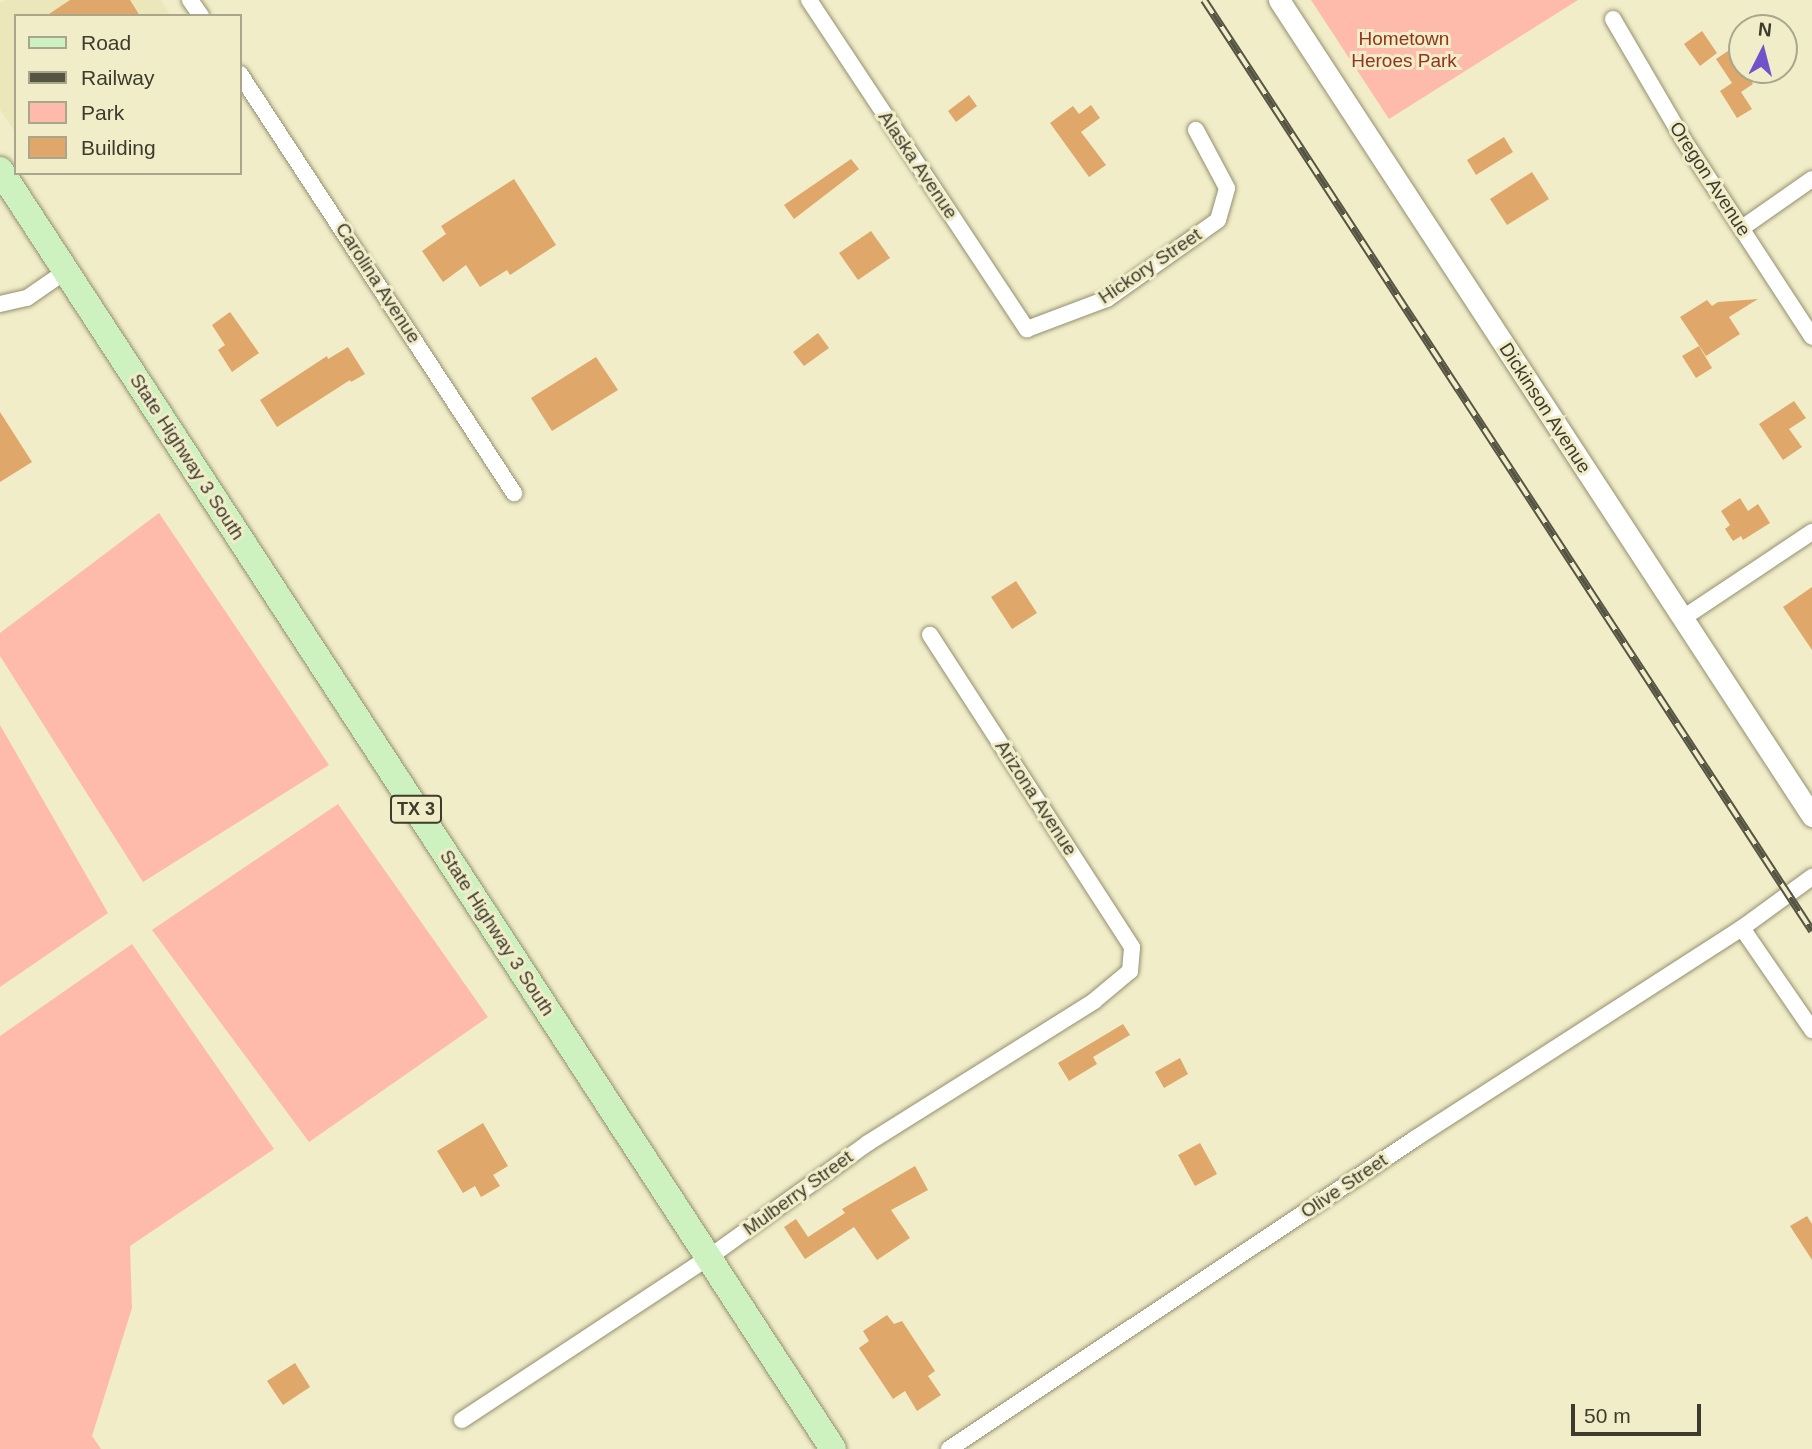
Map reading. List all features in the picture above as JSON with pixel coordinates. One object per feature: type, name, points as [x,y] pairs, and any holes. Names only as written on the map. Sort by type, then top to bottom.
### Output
[{"type":"main road","name":"State Highway 3 South","points":[[0,170],[832,1449]]},
{"type":"street","name":"Alaska Avenue","points":[[809,0],[1027,330]]},
{"type":"street","name":"Dickinson Avenue","points":[[1279,0],[1812,816]]},
{"type":"street","name":"Oregon Avenue","points":[[1613,19],[1683,138],[1812,337]]},
{"type":"street","name":"Carolina Avenue","points":[[242,77],[514,494]]},
{"type":"street","name":"Hickory Street","points":[[1027,330],[1107,299],[1218,220],[1227,188],[1196,130]]},
{"type":"street","points":[[1742,228],[1812,179]]},
{"type":"street","points":[[0,304],[27,298],[66,271]]},
{"type":"street","points":[[1683,618],[1812,532]]},
{"type":"street","name":"Arizona Avenue","points":[[930,635],[1132,947],[1130,964]]},
{"type":"street","name":"Olive Street","points":[[949,1449],[1416,1138],[1742,928],[1812,877]]},
{"type":"street","points":[[1742,928],[1812,1030]]},
{"type":"street","name":"Mulberry Street","points":[[462,1420],[708,1258],[868,1143],[1094,1001],[1130,971],[1130,964]]},
{"type":"shaded area","points":[[6,0],[161,0],[170,14],[14,14],[14,131],[0,109],[0,3]]},
{"type":"green space","name":"Hometown Heroes Park","points":[[1311,0],[1578,0],[1389,119]]},
{"type":"green space","points":[[159,513],[329,765],[143,882],[0,656],[0,633]]},
{"type":"green space","points":[[0,725],[108,913],[0,987]]},
{"type":"green space","points":[[338,804],[488,1017],[309,1142],[152,930]]},
{"type":"green space","points":[[132,944],[274,1149],[130,1246],[132,1308],[92,1436],[101,1449],[0,1449],[0,1036]]},
{"type":"building","points":[[70,0],[130,0],[139,14],[49,14]]},
{"type":"building","points":[[1702,31],[1717,53],[1700,66],[1684,44]]},
{"type":"building","points":[[1728,51],[1728,77],[1716,59]]},
{"type":"building","points":[[1730,84],[1753,84],[1741,92],[1752,109],[1737,118],[1720,91]]},
{"type":"building","points":[[969,95],[977,106],[956,122],[948,111]]},
{"type":"building","points":[[1091,105],[1100,118],[1081,132],[1106,165],[1089,177],[1050,123],[1073,106],[1079,114]]},
{"type":"building","points":[[1504,137],[1513,152],[1476,175],[1467,160]]},
{"type":"building","points":[[851,159],[859,169],[794,219],[784,205]]},
{"type":"building","points":[[1532,172],[1549,199],[1507,225],[1490,199]]},
{"type":"building","points":[[514,179],[556,245],[510,275],[507,270],[480,287],[466,265],[443,282],[422,251],[446,234],[441,226]]},
{"type":"building","points":[[871,231],[890,258],[858,280],[839,253]]},
{"type":"building","points":[[1758,299],[1729,317],[1740,334],[1706,356],[1680,317],[1707,300],[1712,306],[1718,302]]},
{"type":"building","points":[[230,312],[259,353],[232,372],[218,350],[225,345],[212,325]]},
{"type":"building","points":[[818,333],[829,348],[804,366],[793,352]]},
{"type":"building","points":[[1699,346],[1712,368],[1696,378],[1682,356]]},
{"type":"building","points":[[348,347],[365,374],[351,382],[350,380],[277,427],[260,400],[327,356],[328,359]]},
{"type":"building","points":[[596,357],[618,390],[552,431],[531,398]]},
{"type":"building","points":[[1794,401],[1806,418],[1789,429],[1802,447],[1783,460],[1759,424]]},
{"type":"building","points":[[0,412],[32,462],[0,482]]},
{"type":"building","points":[[1740,498],[1748,511],[1758,504],[1770,523],[1743,540],[1741,536],[1733,541],[1725,529],[1730,525],[1721,511]]},
{"type":"building","points":[[1016,581],[1037,613],[1012,629],[991,597]]},
{"type":"building","points":[[1812,587],[1812,650],[1783,607]]},
{"type":"building","points":[[1123,1024],[1130,1035],[1093,1057],[1097,1064],[1069,1081],[1058,1063]]},
{"type":"building","points":[[1180,1058],[1188,1074],[1164,1088],[1155,1072]]},
{"type":"building","points":[[483,1123],[508,1166],[493,1175],[500,1186],[481,1197],[475,1186],[463,1193],[437,1151]]},
{"type":"building","points":[[1200,1143],[1217,1174],[1195,1186],[1178,1155]]},
{"type":"building","points":[[915,1166],[928,1190],[891,1210],[910,1238],[877,1260],[854,1227],[805,1259],[784,1227],[796,1219],[808,1237],[845,1213],[842,1209]]},
{"type":"building","points":[[1807,1216],[1812,1224],[1812,1260],[1790,1226]]},
{"type":"building","points":[[887,1315],[894,1324],[902,1321],[935,1371],[928,1376],[941,1395],[917,1411],[905,1391],[893,1399],[859,1348],[869,1341],[863,1331]]},
{"type":"building","points":[[295,1363],[310,1387],[283,1405],[267,1381]]},
{"type":"railway","points":[[1204,0],[1812,931]]}]
